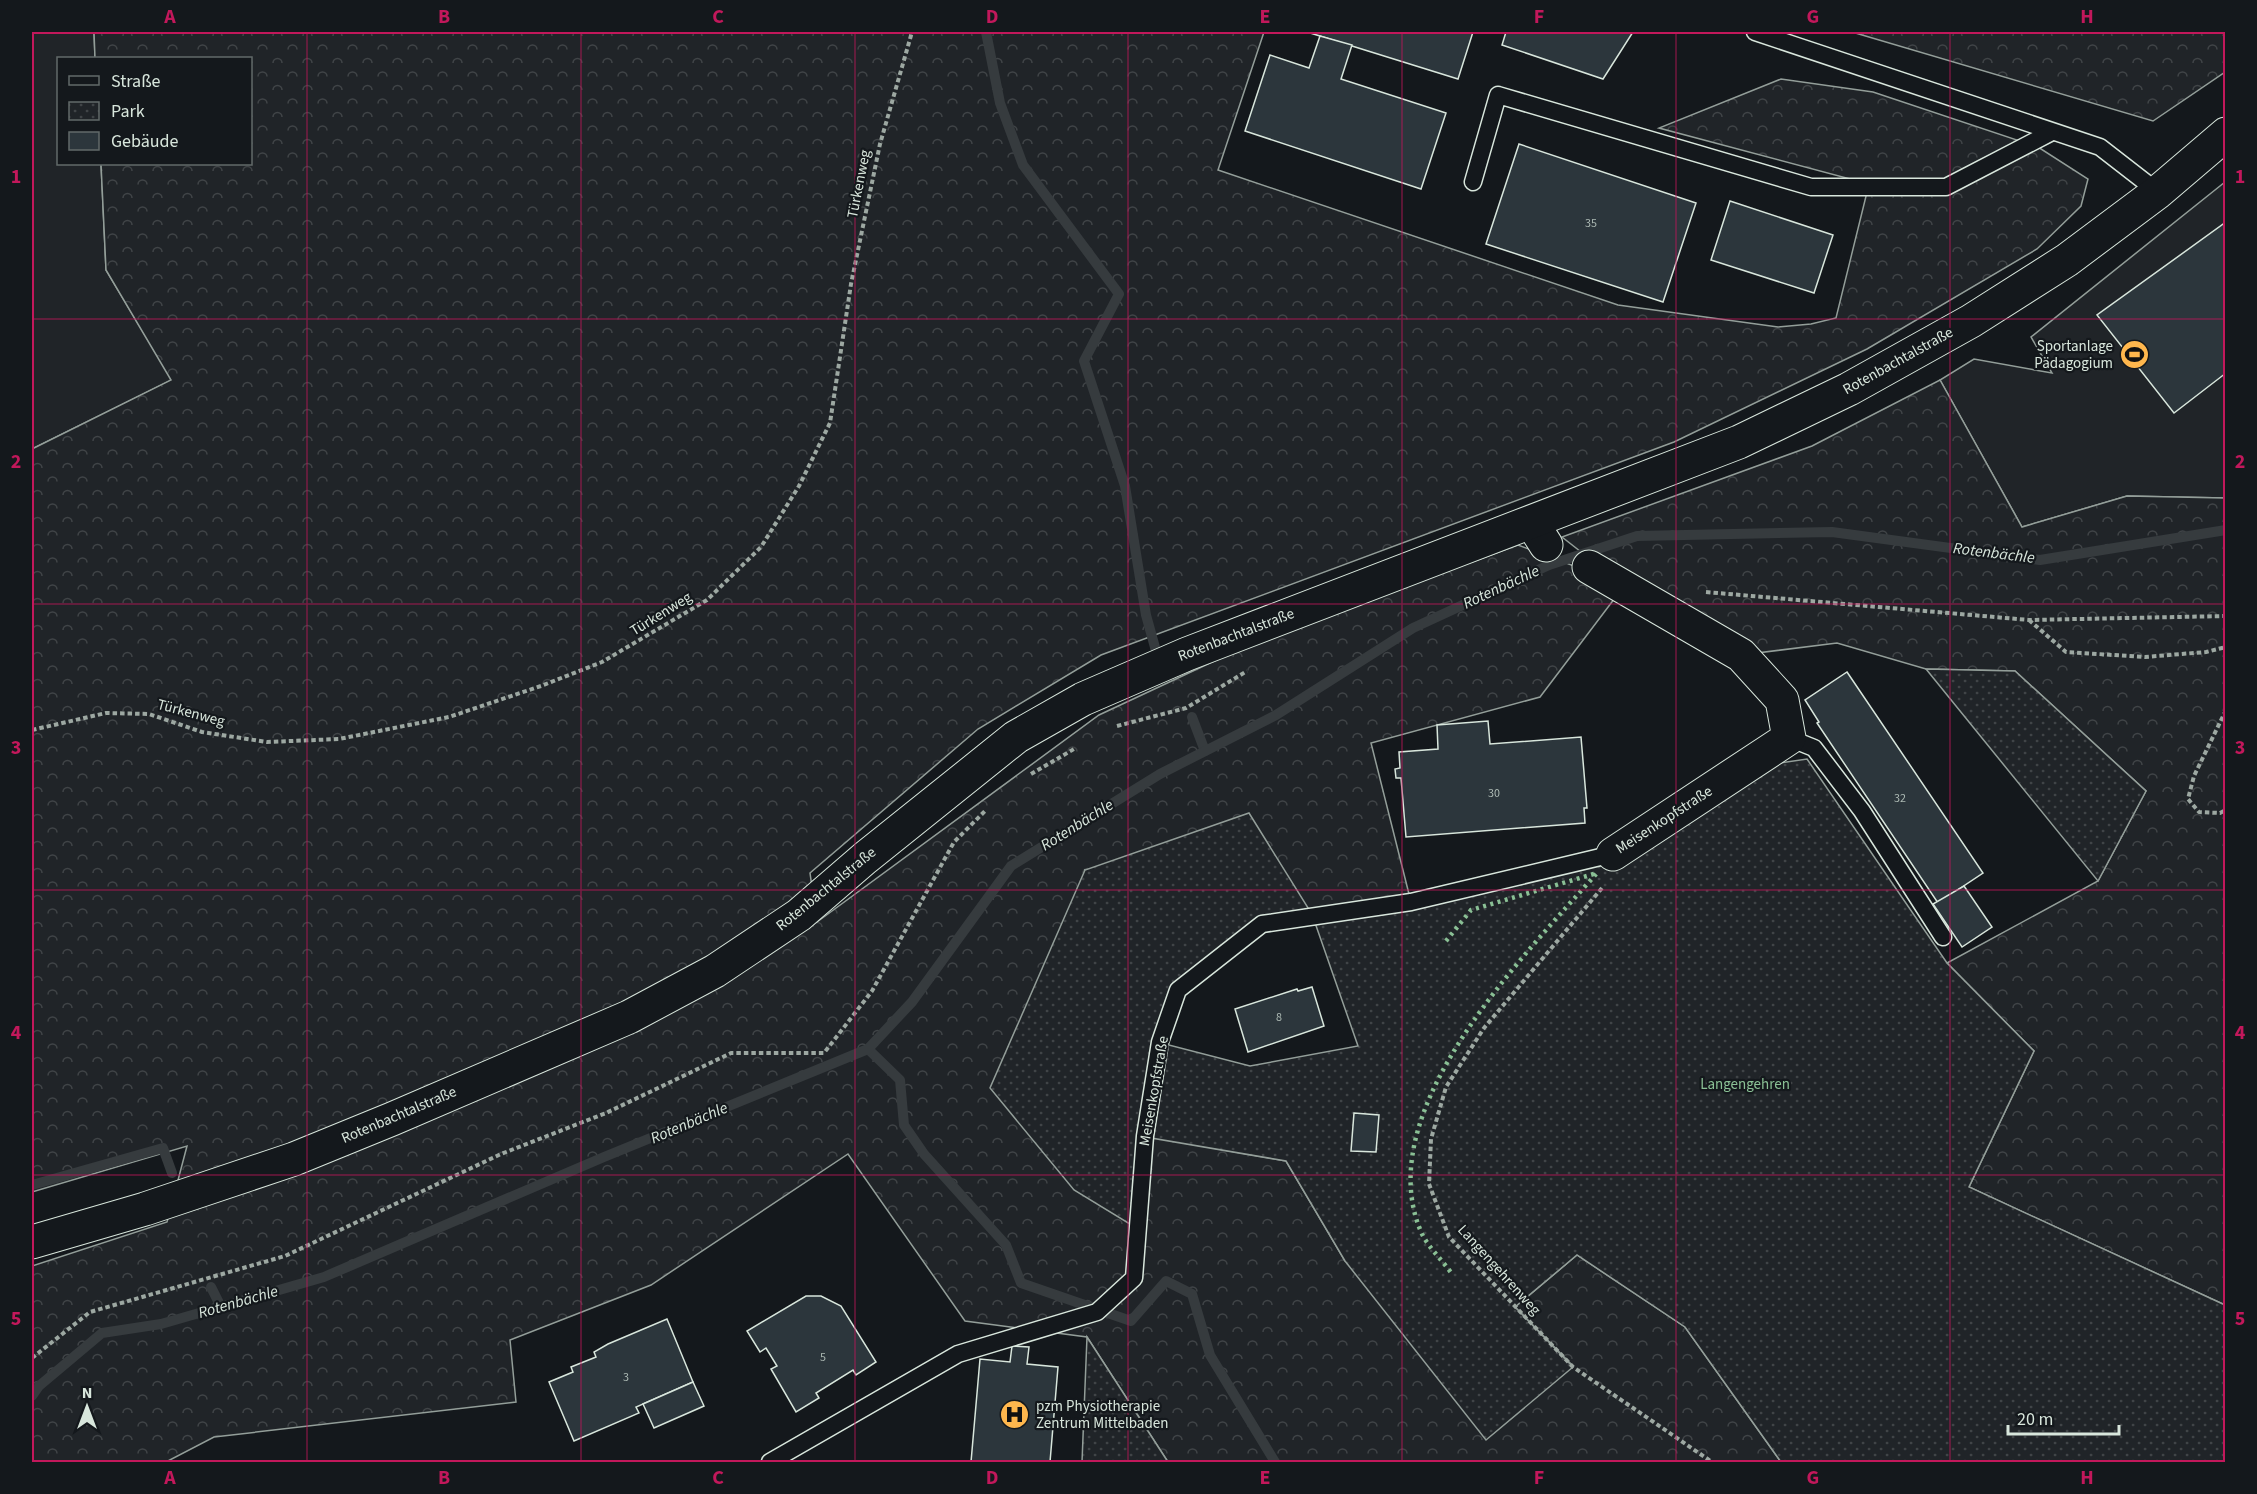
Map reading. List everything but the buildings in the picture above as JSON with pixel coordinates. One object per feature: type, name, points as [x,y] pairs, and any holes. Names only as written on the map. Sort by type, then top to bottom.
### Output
[{"type":"main road","name":"Rotenbachtalstraße","points":[[32,1242],[145,1209],[294,1158],[629,1017],[715,970],[799,915],[865,858],[1016,737],[1083,699],[1187,654],[1539,534],[1850,389],[1971,321],[2057,267],[2158,192],[2226,134]]},
{"type":"main road","points":[[1589,567],[1741,655],[1782,700],[1789,738]]},
{"type":"main road","name":"Meisenkopfstraße","points":[[1614,854],[1789,738]]},
{"type":"lane","points":[[1755,32],[2100,147],[2158,192]]},
{"type":"lane","points":[[1473,182],[1498,95],[1811,187],[1946,187],[2052,132]]},
{"type":"lane","points":[[1789,738],[1814,748],[1862,811],[1943,937]]},
{"type":"lane","name":"Meisenkopfstraße","points":[[770,1462],[958,1354],[1097,1312],[1134,1278],[1145,1136],[1160,1042],[1178,990],[1262,924],[1411,902],[1614,854]]},
{"type":"path","name":"Türkenweg","points":[[32,730],[106,712],[149,714],[202,732],[267,742],[350,737],[449,717],[542,686],[602,662],[707,600],[761,547],[799,486],[830,423],[851,284],[880,144],[912,32]]},
{"type":"path","points":[[1696,592],[2029,620],[2226,616]]},
{"type":"path","points":[[2029,620],[2066,652],[2145,657],[2206,652],[2226,647]]},
{"type":"path","points":[[2226,710],[2194,776],[2188,799],[2199,812],[2220,813],[2226,810]]},
{"type":"path","name":"Langengehrenweg","points":[[1614,854],[1617,870],[1484,1028],[1446,1087],[1431,1139],[1429,1184],[1449,1237],[1573,1367],[1712,1462]]},
{"type":"green space","points":[[32,32],[94,32],[95,57],[57,57],[57,165],[101,165],[106,270],[172,380],[32,449]]},
{"type":"green space","points":[[94,32],[1264,32],[1218,170],[1618,305],[1778,327],[1811,324],[1836,318],[1869,184],[1659,128],[1781,79],[1873,92],[2038,147],[2088,179],[2081,206],[2037,249],[1867,349],[1674,442],[1101,655],[978,729],[810,873],[817,922],[1099,715],[1257,641],[1518,545],[1622,584],[1562,537],[1812,446],[1940,380],[2022,527],[2127,496],[2225,498],[2225,1305],[1969,1187],[2034,1051],[1947,963],[2098,881],[2146,791],[2015,671],[1926,669],[1837,643],[1741,655],[1624,586],[1540,697],[1371,743],[1411,902],[1313,916],[1085,870],[1145,1136],[1286,1161],[1345,1261],[1573,1366],[1515,1307],[1577,1255],[1685,1327],[1781,1462],[1168,1462],[1087,1337],[965,1321],[848,1154],[651,1285],[510,1340],[516,1402],[214,1437],[166,1462],[32,1462],[32,1266],[167,1222],[187,1146],[32,1192],[32,449],[171,380],[106,270],[101,165],[252,165],[252,57],[95,57]]},
{"type":"green space","points":[[1852,32],[2225,32],[2225,72],[2153,121]]},
{"type":"green space","name":"Sportanlage Pädagogium","points":[[2225,182],[2225,498],[2127,496],[2022,527],[1940,380],[1974,359],[2052,373],[2031,337]]},
{"type":"green space","points":[[1926,669],[2015,671],[2146,791],[2098,881]]},
{"type":"green space","name":"Langengehren","points":[[1807,759],[1947,963],[2034,1051],[1969,1187],[2225,1305],[2225,1462],[1781,1462],[1685,1327],[1577,1255],[1515,1307],[1573,1367],[1486,1440],[1345,1261],[1286,1161],[1145,1137],[1138,1229],[1074,1190],[990,1088],[1085,870],[1249,813],[1313,916],[1613,854],[1618,869],[1773,764]],"holes":[[[1313,917],[1358,1046],[1250,1066],[1161,1043],[1178,990],[1262,924]]]},
{"type":"green space","points":[[1087,1337],[1168,1462],[1082,1462]]},
{"type":"waterway","points":[[986,32],[1000,103],[1023,165],[1119,294],[1084,361],[1125,486],[1146,615],[1156,651]]},
{"type":"waterway","name":"Rotenbächle","points":[[32,1396],[39,1386],[102,1333],[161,1324],[324,1277],[604,1157],[868,1049],[912,1002],[1011,866],[1160,774],[1276,715],[1413,628],[1549,565],[1637,536],[1832,532],[2040,560],[2226,530]]},
{"type":"waterway","points":[[1192,717],[1205,751]]},
{"type":"waterway","points":[[868,1049],[900,1080],[904,1125],[924,1154],[1006,1245],[1021,1283],[1131,1321],[1166,1281],[1192,1294],[1210,1355],[1275,1462]]},
{"type":"waterway","points":[[32,1185],[163,1148],[172,1173]]},
{"type":"waterway","points":[[211,1287],[221,1307]]},
{"type":"hedge","points":[[1446,941],[1471,910],[1597,873],[1531,947],[1495,992],[1462,1039],[1434,1088],[1416,1138],[1411,1187],[1422,1234],[1452,1274]]},
{"type":"place","name":"Sportanlage Pädagogium","points":[[2134,355]]},
{"type":"place","name":"pzm Physiotherapie Zentrum Mittelbaden","points":[[1015,1415]]}]
